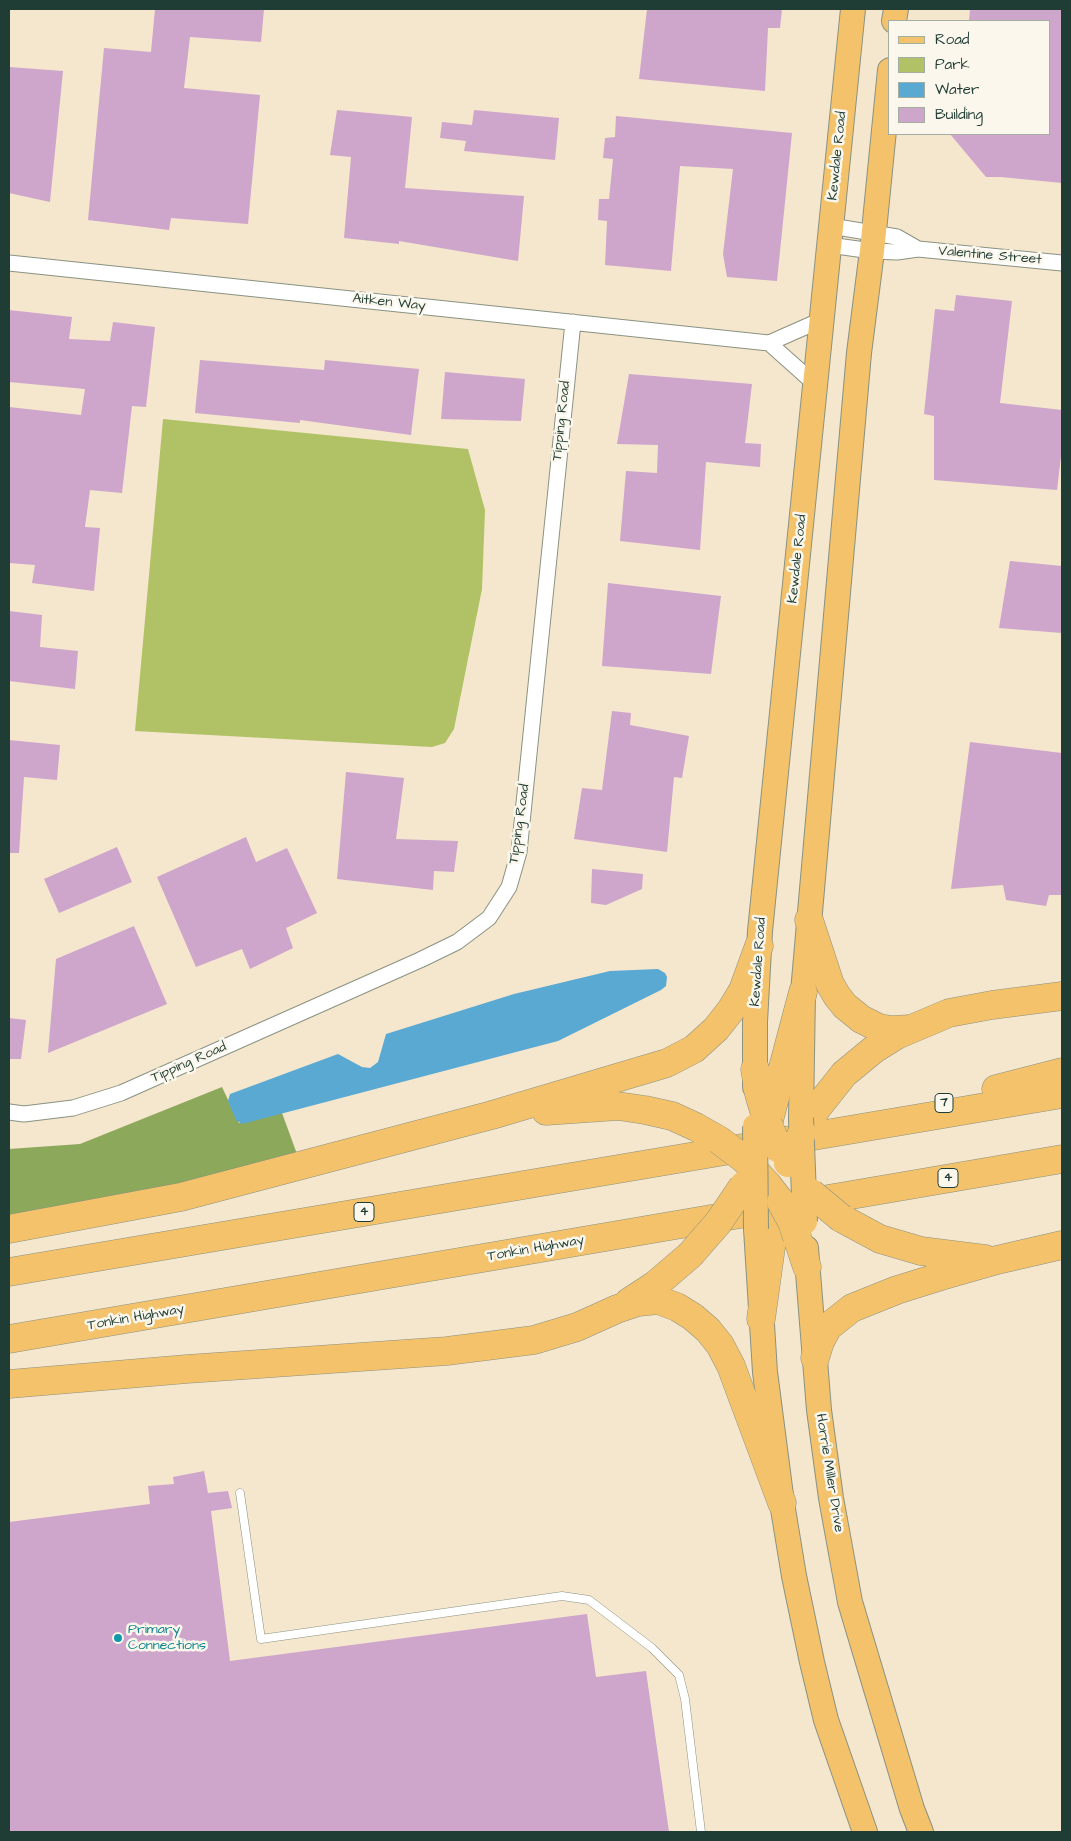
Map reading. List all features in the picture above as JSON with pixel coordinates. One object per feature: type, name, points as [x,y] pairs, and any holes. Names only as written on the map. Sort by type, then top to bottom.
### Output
[{"type":"highway","points":[[809,920],[830,984],[845,1006],[861,1019],[879,1028],[909,1029]]},
{"type":"highway","points":[[9,1230],[181,1197],[492,1115],[660,1066],[694,1049],[716,1029],[731,1010],[743,990],[759,946]]},
{"type":"highway","points":[[617,1309],[655,1285],[690,1255],[704,1241],[743,1186],[754,1166],[765,1112],[803,992]]},
{"type":"highway","points":[[779,1200],[796,1173],[802,1133],[813,1100],[865,1056],[896,1034],[949,1013],[992,1005],[1062,996]]},
{"type":"highway","points":[[755,1069],[765,1112],[778,1148],[811,1193],[841,1218],[854,1227],[880,1239],[921,1251],[997,1260]]},
{"type":"highway","name":"7","points":[[831,1133],[1062,1072]]},
{"type":"highway","name":"4","points":[[9,1272],[1062,1094]]},
{"type":"highway","points":[[492,1115],[618,1106],[645,1110],[672,1116],[686,1122],[719,1140],[754,1166],[779,1200],[783,1239],[761,1318]]},
{"type":"highway","name":"Tonkin Highway","points":[[9,1339],[1062,1159]]},
{"type":"highway","points":[[783,1239],[807,1267]]},
{"type":"highway","points":[[815,1358],[820,1342],[828,1327],[839,1316],[852,1308],[897,1290],[997,1260],[1062,1245]]},
{"type":"highway","points":[[9,1384],[466,1349],[534,1340],[577,1327],[638,1302],[658,1300],[677,1307],[708,1330],[720,1345],[731,1366],[782,1503]]},
{"type":"main road","name":"Kewdale Road","points":[[755,1069],[759,946],[853,9]]},
{"type":"main road","points":[[813,1100],[803,992],[859,353],[873,242],[888,90]]},
{"type":"main road","points":[[754,1166],[783,1239]]},
{"type":"main road","points":[[783,1239],[796,1173]]},
{"type":"main road","name":"Horrie Miller Drive","points":[[807,1267],[819,1410],[831,1498],[850,1602],[912,1809],[921,1832]]},
{"type":"main road","points":[[761,1318],[782,1503],[799,1604],[826,1720],[865,1832]]},
{"type":"street","name":"Valentine Street","points":[[830,236],[873,242],[897,237],[918,249],[1062,263]]},
{"type":"street","name":"Aitken Way","points":[[9,263],[768,343],[821,320]]},
{"type":"street","name":"Tipping Road","points":[[9,1112],[24,1114],[73,1108],[120,1093],[420,960],[457,942],[489,918],[509,886],[519,852],[573,322]]},
{"type":"street","points":[[768,343],[816,385]]},
{"type":"lane","points":[[240,1493],[261,1639],[562,1596],[589,1600],[652,1648],[679,1675],[685,1699],[701,1832]]},
{"type":"green space","points":[[163,419],[468,449],[485,510],[482,589],[454,729],[445,743],[432,747],[135,731]]},
{"type":"green space","points":[[222,1087],[239,1123],[282,1113],[297,1154],[169,1189],[9,1219],[9,1149],[80,1144]]},
{"type":"water","points":[[658,969],[665,973],[667,977],[666,986],[661,990],[558,1041],[242,1124],[236,1120],[228,1101],[230,1094],[338,1054],[362,1067],[370,1068],[378,1062],[386,1034],[514,994],[610,971]]},
{"type":"building","points":[[155,9],[264,9],[261,42],[190,37],[184,88],[260,95],[248,224],[171,218],[169,230],[88,220],[104,48],[151,52]]},
{"type":"building","points":[[647,9],[782,9],[780,28],[768,28],[765,91],[639,79]]},
{"type":"building","points":[[970,9],[1062,9],[1062,183],[986,177],[951,135],[1051,135],[1051,20],[969,20]]},
{"type":"building","points":[[9,67],[63,71],[50,202],[9,193]]},
{"type":"building","points":[[337,110],[412,117],[405,188],[524,196],[518,261],[399,241],[399,244],[344,238],[351,157],[330,155]]},
{"type":"building","points":[[474,110],[559,118],[555,160],[464,151],[466,141],[440,138],[442,122],[472,125]]},
{"type":"building","points":[[616,116],[792,133],[777,281],[727,277],[723,254],[733,169],[680,166],[671,271],[605,265],[607,221],[598,220],[599,199],[609,199],[613,159],[603,158],[605,138],[615,137]]},
{"type":"building","points":[[956,295],[1012,301],[1000,403],[1062,410],[1062,447],[1057,490],[934,480],[934,416],[924,414],[935,309],[954,311]]},
{"type":"building","points":[[9,310],[72,317],[69,339],[110,341],[113,322],[155,327],[146,407],[132,406],[122,493],[90,490],[85,527],[100,528],[94,591],[32,583],[35,565],[9,563],[9,407],[81,415],[85,389],[9,382]]},
{"type":"building","points":[[200,360],[324,370],[325,360],[419,369],[411,435],[300,420],[300,423],[195,413]]},
{"type":"building","points":[[445,372],[525,379],[521,421],[441,419]]},
{"type":"building","points":[[629,374],[752,384],[745,443],[761,444],[760,467],[706,462],[700,550],[620,541],[626,471],[657,473],[658,445],[617,444]]},
{"type":"building","points":[[1010,561],[1062,566],[1062,633],[999,628]]},
{"type":"building","points":[[608,583],[721,596],[711,674],[602,666]]},
{"type":"building","points":[[9,611],[42,615],[40,647],[78,651],[75,689],[9,681]]},
{"type":"building","points":[[612,711],[631,713],[630,725],[689,736],[682,778],[674,777],[667,852],[574,839],[582,788],[602,790]]},
{"type":"building","points":[[9,740],[60,745],[57,780],[24,777],[19,853],[9,853]]},
{"type":"building","points":[[970,742],[1062,753],[1062,895],[1049,895],[1046,906],[1006,900],[1003,885],[951,889]]},
{"type":"building","points":[[346,772],[404,778],[396,839],[458,841],[454,872],[434,871],[433,890],[337,879]]},
{"type":"building","points":[[246,837],[256,862],[287,848],[317,913],[286,928],[293,948],[250,969],[242,949],[196,967],[157,877]]},
{"type":"building","points":[[117,847],[132,882],[59,913],[44,879]]},
{"type":"building","points":[[592,869],[643,874],[642,889],[606,905],[591,903]]},
{"type":"building","points":[[134,926],[167,1004],[48,1053],[56,959]]},
{"type":"building","points":[[9,1018],[26,1020],[21,1059],[9,1059]]},
{"type":"building","name":"Primary Connections","points":[[204,1471],[208,1493],[228,1491],[232,1508],[211,1511],[230,1661],[587,1614],[596,1677],[646,1671],[669,1832],[9,1832],[9,1522],[150,1504],[148,1486],[174,1484],[173,1477]]},
{"type":"place","name":"Primary Connections","points":[[118,1638]]}]
